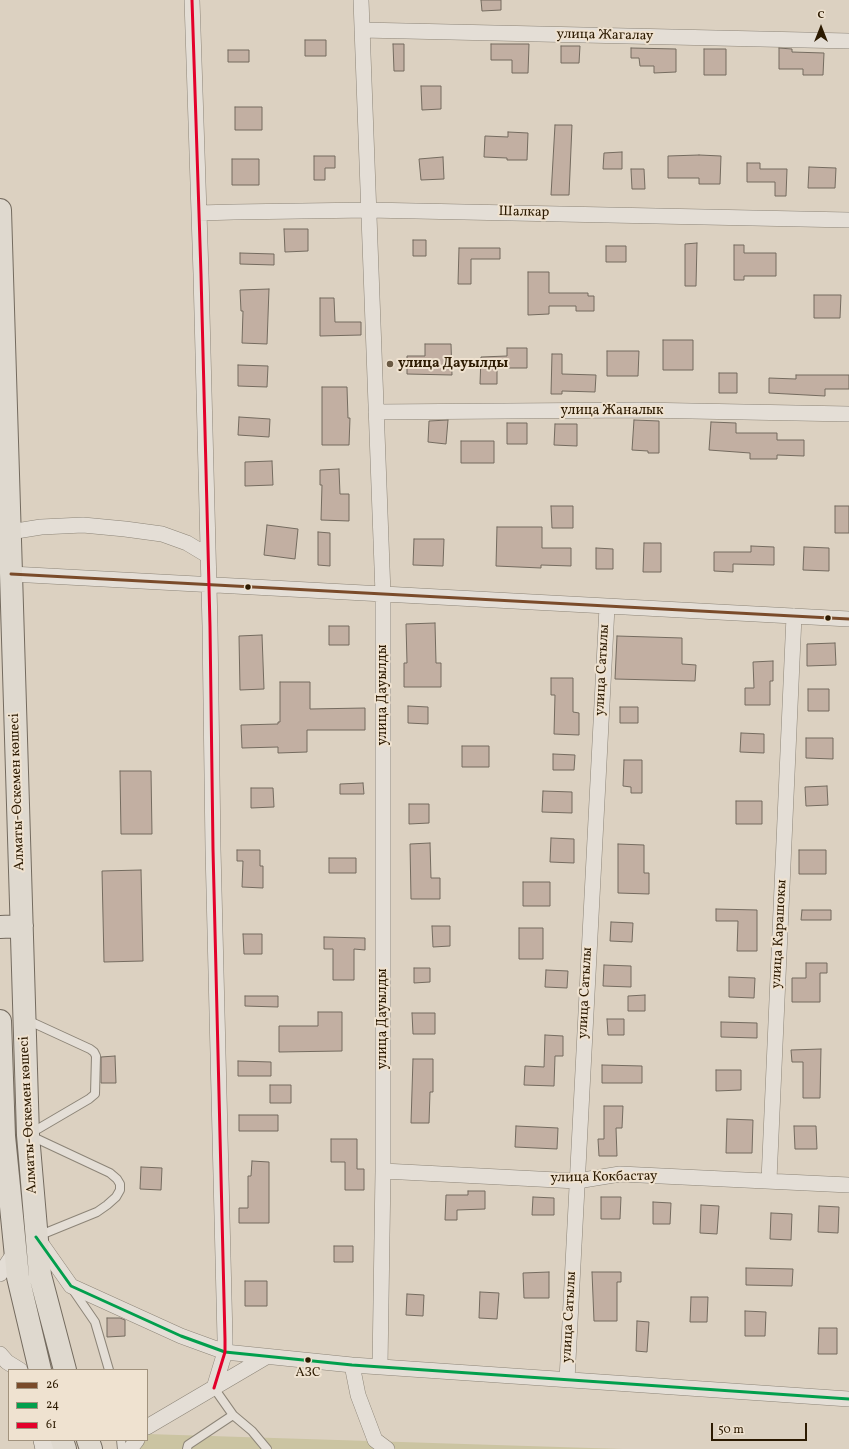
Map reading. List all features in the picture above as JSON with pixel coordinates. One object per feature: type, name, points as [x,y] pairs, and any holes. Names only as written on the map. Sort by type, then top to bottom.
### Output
[{"type":"highway","name":"Алматы-Өскемен көшесі","points":[[0,210],[7,542],[11,574],[28,1135],[40,1275],[65,1369]]},
{"type":"highway","points":[[0,927],[22,926]]},
{"type":"highway","name":"Алматы-Өскемен көшесі","points":[[0,1021],[4,1136],[16,1252],[9,1276],[40,1369]]},
{"type":"main road","points":[[9,1276],[30,1369]]},
{"type":"street","points":[[192,0],[199,213],[213,849],[223,1204],[225,1352],[214,1388]]},
{"type":"street","name":"улица Дауылды","points":[[361,0],[383,594],[383,1171],[380,1367]]},
{"type":"street","name":"улица Жагалау","points":[[362,30],[849,41]]},
{"type":"street","name":"Шалкар","points":[[199,213],[368,210],[849,220]]},
{"type":"street","name":"улица Жаналык","points":[[376,412],[639,410],[849,414]]},
{"type":"street","points":[[7,542],[41,527],[83,525],[162,534],[187,543],[207,555]]},
{"type":"street","points":[[11,574],[849,619]]},
{"type":"street","name":"улица Сатылы","points":[[567,1380],[607,607]]},
{"type":"street","name":"улица Карашокы","points":[[769,1180],[794,616]]},
{"type":"street","name":"улица Кокбастау","points":[[383,1171],[577,1181],[620,1174],[849,1185]]},
{"type":"street","points":[[36,1237],[71,1286],[181,1336],[225,1352],[352,1365],[849,1399]]},
{"type":"street","points":[[0,1354],[7,1362],[18,1369]]},
{"type":"street","points":[[148,1426],[266,1356]]},
{"type":"street","points":[[352,1365],[358,1395],[375,1440],[387,1449]]},
{"type":"street","points":[[130,1449],[136,1441]]},
{"type":"lane","points":[[25,1019],[90,1049],[96,1056],[95,1094],[28,1135]]},
{"type":"lane","points":[[28,1135],[110,1173],[120,1184],[120,1190],[116,1197],[97,1212],[36,1237]]},
{"type":"lane","points":[[71,1286],[95,1322],[109,1369]]},
{"type":"lane","points":[[214,1388],[233,1415],[252,1431],[267,1449]]},
{"type":"lane","points":[[186,1449],[188,1445],[233,1415]]},
{"type":"shaded area","points":[[148,1434],[623,1449],[136,1449],[133,1441],[148,1441]]},
{"type":"building","points":[[481,0],[501,0],[501,10],[482,11]]},
{"type":"building","points":[[305,40],[326,40],[326,56],[305,56]]},
{"type":"building","points":[[393,44],[404,44],[404,71],[394,71]]},
{"type":"building","points":[[491,44],[529,44],[528,73],[512,73],[512,60],[491,60]]},
{"type":"building","points":[[561,46],[580,46],[579,63],[561,63]]},
{"type":"building","points":[[631,48],[676,49],[676,72],[654,73],[654,66],[640,66],[639,58],[631,58]]},
{"type":"building","points":[[779,48],[792,49],[792,52],[824,53],[823,75],[803,75],[803,69],[779,69]]},
{"type":"building","points":[[704,49],[726,49],[726,75],[704,75]]},
{"type":"building","points":[[228,50],[249,50],[249,62],[228,62]]},
{"type":"building","points":[[421,86],[441,86],[441,109],[422,110]]},
{"type":"building","points":[[235,107],[262,107],[262,130],[235,130]]},
{"type":"building","points":[[555,125],[572,125],[569,195],[551,195]]},
{"type":"building","points":[[508,132],[528,133],[527,160],[507,160],[507,158],[484,157],[485,136],[508,137]]},
{"type":"building","points":[[622,152],[622,169],[603,169],[604,153]]},
{"type":"building","points":[[314,156],[335,156],[335,168],[325,168],[325,180],[314,180]]},
{"type":"building","points":[[668,156],[721,156],[720,184],[699,184],[699,178],[668,178]]},
{"type":"building","points":[[443,157],[444,179],[421,180],[419,159]]},
{"type":"building","points":[[232,159],[259,159],[259,185],[232,185]]},
{"type":"building","points":[[747,163],[760,163],[760,169],[787,169],[786,196],[775,196],[775,182],[747,182]]},
{"type":"building","points":[[809,167],[836,168],[835,188],[808,188]]},
{"type":"building","points":[[631,169],[644,169],[645,189],[632,189]]},
{"type":"building","points":[[284,229],[308,229],[308,251],[285,252]]},
{"type":"building","points":[[413,240],[426,240],[426,256],[413,256]]},
{"type":"building","points":[[697,243],[696,286],[685,286],[685,244]]},
{"type":"building","points":[[734,245],[744,245],[744,253],[776,253],[776,276],[744,276],[744,280],[734,280]]},
{"type":"building","points":[[606,246],[626,246],[626,262],[606,262]]},
{"type":"building","points":[[459,248],[500,248],[500,259],[471,259],[471,284],[458,284]]},
{"type":"building","points":[[240,253],[274,254],[274,265],[240,264]]},
{"type":"building","points":[[528,272],[549,272],[549,293],[588,293],[588,296],[594,296],[594,311],[576,311],[576,306],[549,306],[549,314],[528,315]]},
{"type":"building","points":[[269,289],[267,344],[242,343],[243,311],[241,311],[240,290]]},
{"type":"building","points":[[814,295],[841,295],[840,318],[814,318]]},
{"type":"building","points":[[320,298],[334,298],[335,322],[361,322],[361,335],[320,336]]},
{"type":"building","points":[[663,340],[693,340],[693,370],[663,370]]},
{"type":"building","points":[[425,344],[451,344],[452,375],[407,374],[407,356],[425,356]]},
{"type":"building","points":[[507,348],[527,348],[527,368],[497,368],[497,384],[480,384],[481,357],[507,356]]},
{"type":"building","points":[[607,351],[639,351],[638,376],[607,376]]},
{"type":"building","points":[[552,354],[562,354],[562,374],[596,375],[595,392],[562,391],[562,394],[551,394]]},
{"type":"building","points":[[238,365],[268,366],[267,387],[238,386]]},
{"type":"building","points":[[719,373],[737,373],[737,393],[719,393]]},
{"type":"building","points":[[796,375],[849,375],[849,389],[825,389],[825,396],[769,393],[769,378],[796,379]]},
{"type":"building","points":[[322,387],[347,387],[348,418],[350,418],[349,445],[322,445]]},
{"type":"building","points":[[239,417],[270,419],[269,437],[238,435]]},
{"type":"building","points":[[448,420],[446,444],[428,442],[429,421]]},
{"type":"building","points":[[634,420],[659,421],[659,453],[648,453],[648,451],[632,450]]},
{"type":"building","points":[[711,422],[736,423],[736,433],[777,433],[777,440],[804,440],[804,456],[777,455],[777,459],[750,459],[750,453],[709,450]]},
{"type":"building","points":[[507,423],[527,423],[527,444],[507,444]]},
{"type":"building","points":[[555,424],[577,424],[577,446],[554,445]]},
{"type":"building","points":[[461,441],[494,441],[494,463],[461,463]]},
{"type":"building","points":[[272,461],[273,485],[245,486],[245,462]]},
{"type":"building","points":[[339,469],[340,494],[349,494],[349,521],[321,520],[322,485],[320,485],[320,470]]},
{"type":"building","points":[[551,506],[573,506],[573,528],[552,528]]},
{"type":"building","points":[[835,506],[849,506],[849,533],[835,533]]},
{"type":"building","points":[[267,525],[298,529],[295,559],[264,555]]},
{"type":"building","points":[[497,527],[542,527],[542,548],[571,548],[571,566],[541,565],[541,568],[496,566]]},
{"type":"building","points":[[318,532],[330,533],[330,566],[318,565]]},
{"type":"building","points":[[414,539],[444,539],[443,566],[413,565]]},
{"type":"building","points":[[644,543],[661,543],[661,572],[643,572]]},
{"type":"building","points":[[751,546],[774,547],[774,565],[733,564],[733,572],[714,571],[714,552],[751,552]]},
{"type":"building","points":[[804,547],[829,548],[829,571],[803,570]]},
{"type":"building","points":[[596,548],[613,549],[613,569],[596,569]]},
{"type":"building","points":[[435,623],[436,663],[441,663],[441,687],[404,687],[404,663],[407,663],[406,624]]},
{"type":"building","points":[[329,626],[349,626],[349,645],[329,645]]},
{"type":"building","points":[[262,635],[264,689],[240,690],[239,636]]},
{"type":"building","points":[[617,636],[682,638],[682,664],[696,665],[695,681],[615,679]]},
{"type":"building","points":[[835,643],[836,665],[807,666],[807,644]]},
{"type":"building","points":[[773,661],[773,681],[770,681],[770,705],[745,705],[745,688],[754,688],[753,662]]},
{"type":"building","points":[[551,678],[573,678],[573,712],[579,713],[579,735],[554,734],[555,695],[551,695]]},
{"type":"building","points":[[280,682],[310,682],[310,709],[365,708],[365,730],[307,730],[307,752],[278,753],[278,747],[242,748],[241,725],[278,724],[278,722],[280,722]]},
{"type":"building","points":[[808,689],[829,689],[829,711],[808,711]]},
{"type":"building","points":[[408,706],[428,707],[428,724],[408,723]]},
{"type":"building","points":[[620,707],[638,707],[638,723],[620,723]]},
{"type":"building","points":[[741,733],[764,734],[764,753],[740,752]]},
{"type":"building","points":[[806,738],[833,738],[833,759],[806,758]]},
{"type":"building","points":[[462,746],[489,746],[489,767],[462,767]]},
{"type":"building","points":[[553,754],[575,755],[574,770],[553,770]]},
{"type":"building","points":[[624,760],[642,760],[642,793],[631,793],[631,787],[623,786]]},
{"type":"building","points":[[120,771],[151,771],[152,834],[121,834]]},
{"type":"building","points":[[363,783],[364,794],[340,794],[340,784]]},
{"type":"building","points":[[827,786],[828,805],[806,806],[805,787]]},
{"type":"building","points":[[251,788],[273,788],[274,807],[251,808]]},
{"type":"building","points":[[543,791],[572,792],[572,813],[542,812]]},
{"type":"building","points":[[736,801],[762,801],[762,824],[736,824]]},
{"type":"building","points":[[409,804],[429,804],[429,823],[409,824]]},
{"type":"building","points":[[551,838],[574,839],[574,863],[550,862]]},
{"type":"building","points":[[430,843],[431,878],[440,878],[440,899],[411,899],[410,844]]},
{"type":"building","points":[[618,844],[644,845],[644,873],[649,873],[649,894],[618,893]]},
{"type":"building","points":[[237,850],[260,850],[260,866],[263,866],[263,888],[242,887],[243,861],[237,861]]},
{"type":"building","points":[[799,850],[826,850],[826,874],[799,874]]},
{"type":"building","points":[[329,858],[356,858],[356,873],[329,873]]},
{"type":"building","points":[[141,870],[143,961],[104,962],[102,871]]},
{"type":"building","points":[[523,882],[550,882],[550,906],[523,906]]},
{"type":"building","points":[[716,909],[757,910],[757,951],[737,951],[738,921],[716,921]]},
{"type":"building","points":[[802,910],[831,910],[831,920],[801,920]]},
{"type":"building","points":[[611,922],[633,923],[632,942],[610,941]]},
{"type":"building","points":[[432,926],[450,926],[450,946],[433,947]]},
{"type":"building","points":[[519,928],[543,928],[543,959],[519,959]]},
{"type":"building","points":[[243,934],[262,934],[262,954],[244,954]]},
{"type":"building","points":[[324,937],[365,938],[365,950],[354,949],[354,980],[333,980],[333,949],[324,949]]},
{"type":"building","points":[[806,963],[827,963],[827,973],[820,973],[820,1002],[792,1002],[792,978],[806,978]]},
{"type":"building","points":[[604,965],[631,966],[631,987],[603,986]]},
{"type":"building","points":[[414,968],[430,968],[430,982],[414,983]]},
{"type":"building","points":[[546,970],[568,971],[567,988],[545,987]]},
{"type":"building","points":[[729,977],[755,978],[754,998],[729,997]]},
{"type":"building","points":[[645,995],[645,1011],[628,1011],[628,996]]},
{"type":"building","points":[[245,996],[278,996],[278,1007],[245,1006]]},
{"type":"building","points":[[318,1012],[342,1012],[342,1051],[279,1052],[279,1026],[318,1026]]},
{"type":"building","points":[[412,1013],[435,1013],[435,1034],[413,1034]]},
{"type":"building","points":[[607,1019],[624,1019],[624,1035],[608,1035]]},
{"type":"building","points":[[721,1022],[757,1023],[757,1038],[721,1037]]},
{"type":"building","points":[[545,1035],[563,1036],[563,1056],[555,1056],[554,1086],[524,1085],[525,1066],[544,1067]]},
{"type":"building","points":[[821,1049],[820,1098],[803,1098],[803,1062],[792,1062],[791,1050]]},
{"type":"building","points":[[115,1056],[116,1083],[101,1083],[101,1057]]},
{"type":"building","points":[[413,1059],[433,1059],[433,1092],[430,1092],[429,1123],[411,1123]]},
{"type":"building","points":[[238,1061],[271,1062],[271,1076],[238,1076]]},
{"type":"building","points":[[602,1065],[642,1066],[642,1083],[602,1083]]},
{"type":"building","points":[[716,1070],[741,1070],[741,1090],[716,1091]]},
{"type":"building","points":[[270,1085],[291,1085],[291,1103],[270,1103]]},
{"type":"building","points":[[604,1106],[623,1106],[622,1128],[616,1128],[617,1156],[599,1156],[598,1139],[604,1139]]},
{"type":"building","points":[[239,1115],[278,1115],[278,1131],[239,1131]]},
{"type":"building","points":[[727,1119],[753,1120],[752,1153],[726,1153]]},
{"type":"building","points":[[516,1126],[558,1128],[557,1149],[515,1147]]},
{"type":"building","points":[[794,1126],[816,1126],[817,1149],[795,1149]]},
{"type":"building","points":[[331,1139],[357,1139],[357,1169],[364,1169],[364,1190],[345,1190],[345,1162],[331,1162]]},
{"type":"building","points":[[252,1161],[269,1162],[269,1223],[239,1223],[239,1208],[248,1208],[248,1176],[251,1176]]},
{"type":"building","points":[[141,1167],[162,1168],[161,1190],[140,1189]]},
{"type":"building","points":[[468,1191],[485,1191],[485,1209],[457,1210],[457,1220],[445,1220],[446,1195],[468,1195]]},
{"type":"building","points":[[533,1197],[554,1198],[554,1215],[532,1215]]},
{"type":"building","points":[[601,1197],[621,1197],[620,1219],[601,1219]]},
{"type":"building","points":[[653,1202],[671,1203],[670,1224],[653,1224]]},
{"type":"building","points":[[701,1205],[719,1206],[717,1234],[700,1233]]},
{"type":"building","points":[[819,1206],[839,1207],[838,1233],[818,1232]]},
{"type":"building","points":[[771,1213],[792,1214],[791,1240],[770,1239]]},
{"type":"building","points":[[334,1246],[353,1246],[353,1262],[334,1262]]},
{"type":"building","points":[[746,1268],[793,1269],[792,1286],[746,1285]]},
{"type":"building","points":[[549,1272],[549,1298],[524,1298],[523,1273]]},
{"type":"building","points":[[592,1272],[621,1272],[621,1282],[617,1282],[617,1321],[594,1321]]},
{"type":"building","points":[[245,1281],[267,1281],[267,1306],[245,1306]]},
{"type":"building","points":[[480,1292],[499,1293],[497,1319],[479,1318]]},
{"type":"building","points":[[407,1294],[424,1295],[423,1316],[406,1315]]},
{"type":"building","points":[[691,1297],[708,1297],[707,1322],[690,1322]]},
{"type":"building","points":[[745,1311],[766,1312],[765,1336],[745,1336]]},
{"type":"building","points":[[107,1318],[120,1318],[125,1320],[125,1336],[107,1337]]},
{"type":"building","points":[[637,1321],[649,1322],[647,1352],[636,1351]]},
{"type":"building","points":[[819,1328],[837,1328],[837,1354],[818,1354]]},
{"type":"transit line","name":"61","points":[[192,0],[210,626],[213,849],[225,1339],[225,1352],[214,1388]]},
{"type":"transit line","name":"26","points":[[11,574],[849,619]]},
{"type":"transit line","name":"24","points":[[36,1237],[71,1286],[181,1336],[225,1352],[352,1365],[849,1399]]},
{"type":"place","name":"улица Дауылды","points":[[390,364]]},
{"type":"place","name":"АЗС","points":[[308,1360]]}]
